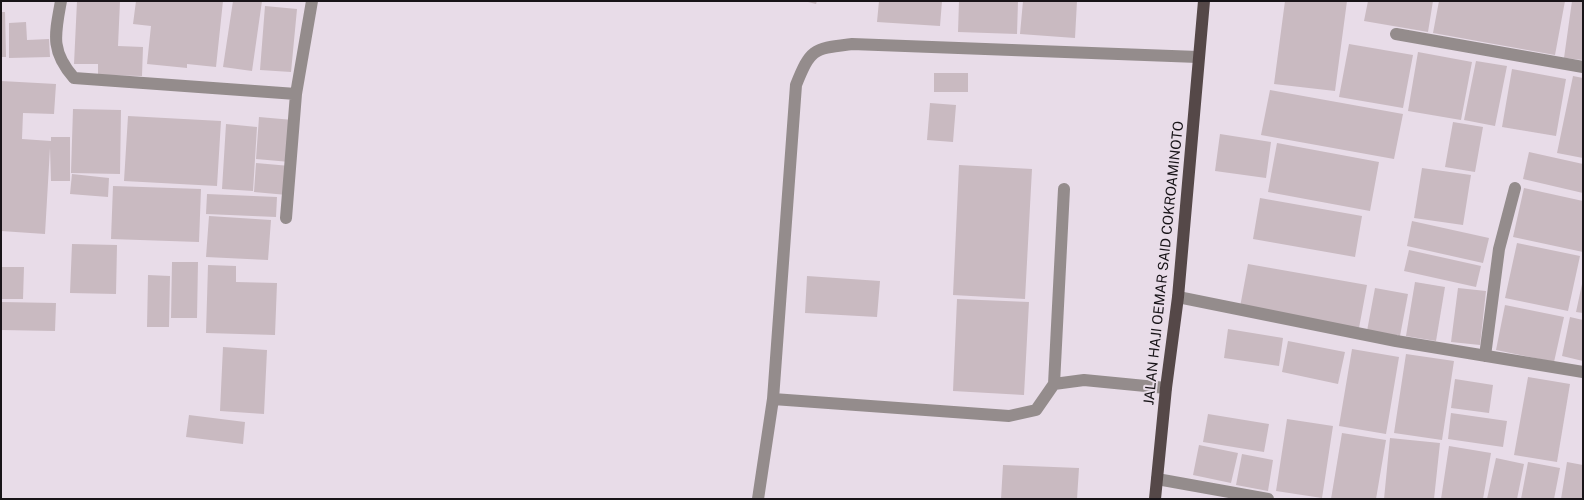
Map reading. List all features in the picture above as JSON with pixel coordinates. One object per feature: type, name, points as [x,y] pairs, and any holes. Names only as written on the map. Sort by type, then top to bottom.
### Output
[{"type":"main road","name":"JALAN HAJI OEMAR SAID COKROAMINOTO","points":[[1155,499],[1166,388],[1178,297],[1204,1]]},
{"type":"street","points":[[61,1],[55,41],[62,65],[74,78],[296,94]]},
{"type":"street","points":[[286,218],[296,94],[312,1]]},
{"type":"street","points":[[1396,34],[1583,67]]},
{"type":"street","points":[[758,499],[773,399],[796,85],[806,61],[821,48],[852,44],[1198,56]]},
{"type":"street","points":[[1485,356],[1499,249],[1515,188]]},
{"type":"street","points":[[773,399],[1009,416],[1036,410],[1054,384],[1064,190]]},
{"type":"street","points":[[1178,297],[1396,341],[1583,372]]},
{"type":"street","points":[[1054,384],[1084,380],[1166,388]]},
{"type":"street","points":[[1157,479],[1268,499]]},
{"type":"building","points":[[77,1],[120,1],[118,46],[143,47],[142,76],[98,75],[98,64],[74,64]]},
{"type":"building","points":[[136,1],[223,1],[216,67],[187,64],[187,68],[147,64],[151,26],[133,24]]},
{"type":"building","points":[[233,1],[262,1],[252,71],[223,67]]},
{"type":"building","points":[[804,1],[817,1],[816,4]]},
{"type":"building","points":[[879,1],[942,1],[940,26],[877,22]]},
{"type":"building","points":[[959,1],[1018,1],[1017,34],[958,32]]},
{"type":"building","points":[[1023,1],[1077,1],[1075,38],[1020,34]]},
{"type":"building","points":[[1285,1],[1347,1],[1335,91],[1274,84]]},
{"type":"building","points":[[1368,1],[1433,1],[1428,32],[1364,21]]},
{"type":"building","points":[[1439,1],[1565,1],[1555,55],[1433,33]]},
{"type":"building","points":[[1572,1],[1583,1],[1583,60],[1564,58]]},
{"type":"building","points":[[265,6],[297,9],[291,72],[260,70]]},
{"type":"building","points":[[1,12],[5,12],[6,57],[1,57]]},
{"type":"building","points":[[26,22],[27,40],[49,39],[50,57],[9,58],[9,23]]},
{"type":"building","points":[[1349,44],[1413,55],[1403,108],[1339,97]]},
{"type":"building","points":[[1418,52],[1472,62],[1461,120],[1408,111]]},
{"type":"building","points":[[1476,61],[1507,66],[1495,126],[1464,120]]},
{"type":"building","points":[[1512,69],[1566,79],[1556,136],[1502,127]]},
{"type":"building","points":[[934,73],[968,73],[968,92],[934,92]]},
{"type":"building","points":[[1573,76],[1583,78],[1583,158],[1557,153]]},
{"type":"building","points":[[1,81],[56,84],[54,114],[23,113],[22,139],[51,141],[51,137],[70,137],[70,181],[51,181],[50,148],[45,234],[1,231]]},
{"type":"building","points":[[1270,90],[1403,114],[1394,159],[1261,135]]},
{"type":"building","points":[[930,103],[956,105],[953,142],[927,140]]},
{"type":"building","points":[[73,109],[121,110],[120,174],[71,173]]},
{"type":"building","points":[[128,116],[221,121],[217,186],[124,181]]},
{"type":"building","points":[[259,117],[293,120],[290,162],[256,159]]},
{"type":"building","points":[[1453,122],[1483,127],[1475,172],[1445,167]]},
{"type":"building","points":[[226,124],[257,127],[253,191],[222,189]]},
{"type":"building","points":[[1220,134],[1271,142],[1266,178],[1215,171]]},
{"type":"building","points":[[1277,143],[1379,162],[1370,211],[1268,192]]},
{"type":"building","points":[[1529,152],[1583,164],[1583,193],[1523,179]]},
{"type":"building","points":[[256,163],[290,166],[287,195],[254,192]]},
{"type":"building","points":[[959,165],[1032,169],[1025,299],[953,295]]},
{"type":"building","points":[[1422,168],[1471,175],[1463,225],[1414,218]]},
{"type":"building","points":[[72,174],[109,178],[108,197],[70,194]]},
{"type":"building","points":[[113,186],[201,189],[199,242],[111,239]]},
{"type":"building","points":[[1524,188],[1583,201],[1583,252],[1513,237]]},
{"type":"building","points":[[207,194],[277,197],[276,217],[206,214]]},
{"type":"building","points":[[1260,198],[1362,216],[1355,257],[1253,239]]},
{"type":"building","points":[[209,216],[271,220],[268,260],[206,257]]},
{"type":"building","points":[[1412,221],[1489,238],[1483,263],[1407,246]]},
{"type":"building","points":[[1517,243],[1580,256],[1568,311],[1505,298]]},
{"type":"building","points":[[72,244],[117,245],[116,294],[70,293]]},
{"type":"building","points":[[1409,250],[1481,266],[1476,287],[1404,271]]},
{"type":"building","points":[[172,262],[198,262],[197,318],[171,318]]},
{"type":"building","points":[[1248,264],[1367,285],[1359,328],[1240,307]]},
{"type":"building","points":[[208,265],[236,266],[236,282],[277,283],[275,335],[206,333]]},
{"type":"building","points":[[1,267],[24,267],[23,299],[1,299]]},
{"type":"building","points":[[148,275],[170,276],[169,327],[147,327]]},
{"type":"building","points":[[807,276],[880,281],[877,317],[805,313]]},
{"type":"building","points":[[1415,282],[1445,287],[1436,341],[1406,336]]},
{"type":"building","points":[[1583,284],[1583,313],[1576,312]]},
{"type":"building","points":[[1375,288],[1408,294],[1400,336],[1367,331]]},
{"type":"building","points":[[1458,288],[1486,291],[1480,345],[1451,342]]},
{"type":"building","points":[[957,299],[1029,302],[1024,395],[953,391]]},
{"type":"building","points":[[1,302],[56,303],[55,331],[1,330]]},
{"type":"building","points":[[1505,305],[1564,317],[1554,362],[1496,350]]},
{"type":"building","points":[[1570,317],[1583,320],[1583,361],[1562,356]]},
{"type":"building","points":[[1228,329],[1283,338],[1279,366],[1224,358]]},
{"type":"building","points":[[1288,341],[1345,352],[1338,384],[1282,372]]},
{"type":"building","points":[[223,347],[267,350],[264,414],[220,411]]},
{"type":"building","points":[[1352,349],[1399,357],[1386,434],[1339,426]]},
{"type":"building","points":[[1406,354],[1454,361],[1442,440],[1394,433]]},
{"type":"building","points":[[1528,377],[1570,384],[1557,462],[1514,455]]},
{"type":"building","points":[[1455,379],[1493,385],[1489,413],[1451,408]]},
{"type":"building","points":[[1451,413],[1507,421],[1503,447],[1448,439]]},
{"type":"building","points":[[1208,414],[1269,424],[1264,452],[1203,442]]},
{"type":"building","points":[[189,415],[245,422],[243,444],[186,437]]},
{"type":"building","points":[[1287,419],[1333,426],[1322,498],[1276,491]]},
{"type":"building","points":[[1342,433],[1386,440],[1376,499],[1331,499]]},
{"type":"building","points":[[1390,438],[1440,443],[1434,499],[1384,499]]},
{"type":"building","points":[[1199,445],[1238,453],[1231,483],[1193,475]]},
{"type":"building","points":[[1449,446],[1491,453],[1483,499],[1441,499]]},
{"type":"building","points":[[1242,454],[1273,460],[1268,491],[1236,485]]},
{"type":"building","points":[[1496,458],[1524,464],[1517,499],[1487,499]]},
{"type":"building","points":[[1528,462],[1560,468],[1554,499],[1521,499]]},
{"type":"building","points":[[1567,462],[1583,465],[1583,499],[1561,499]]},
{"type":"building","points":[[1003,465],[1079,468],[1077,499],[1001,499]]}]
